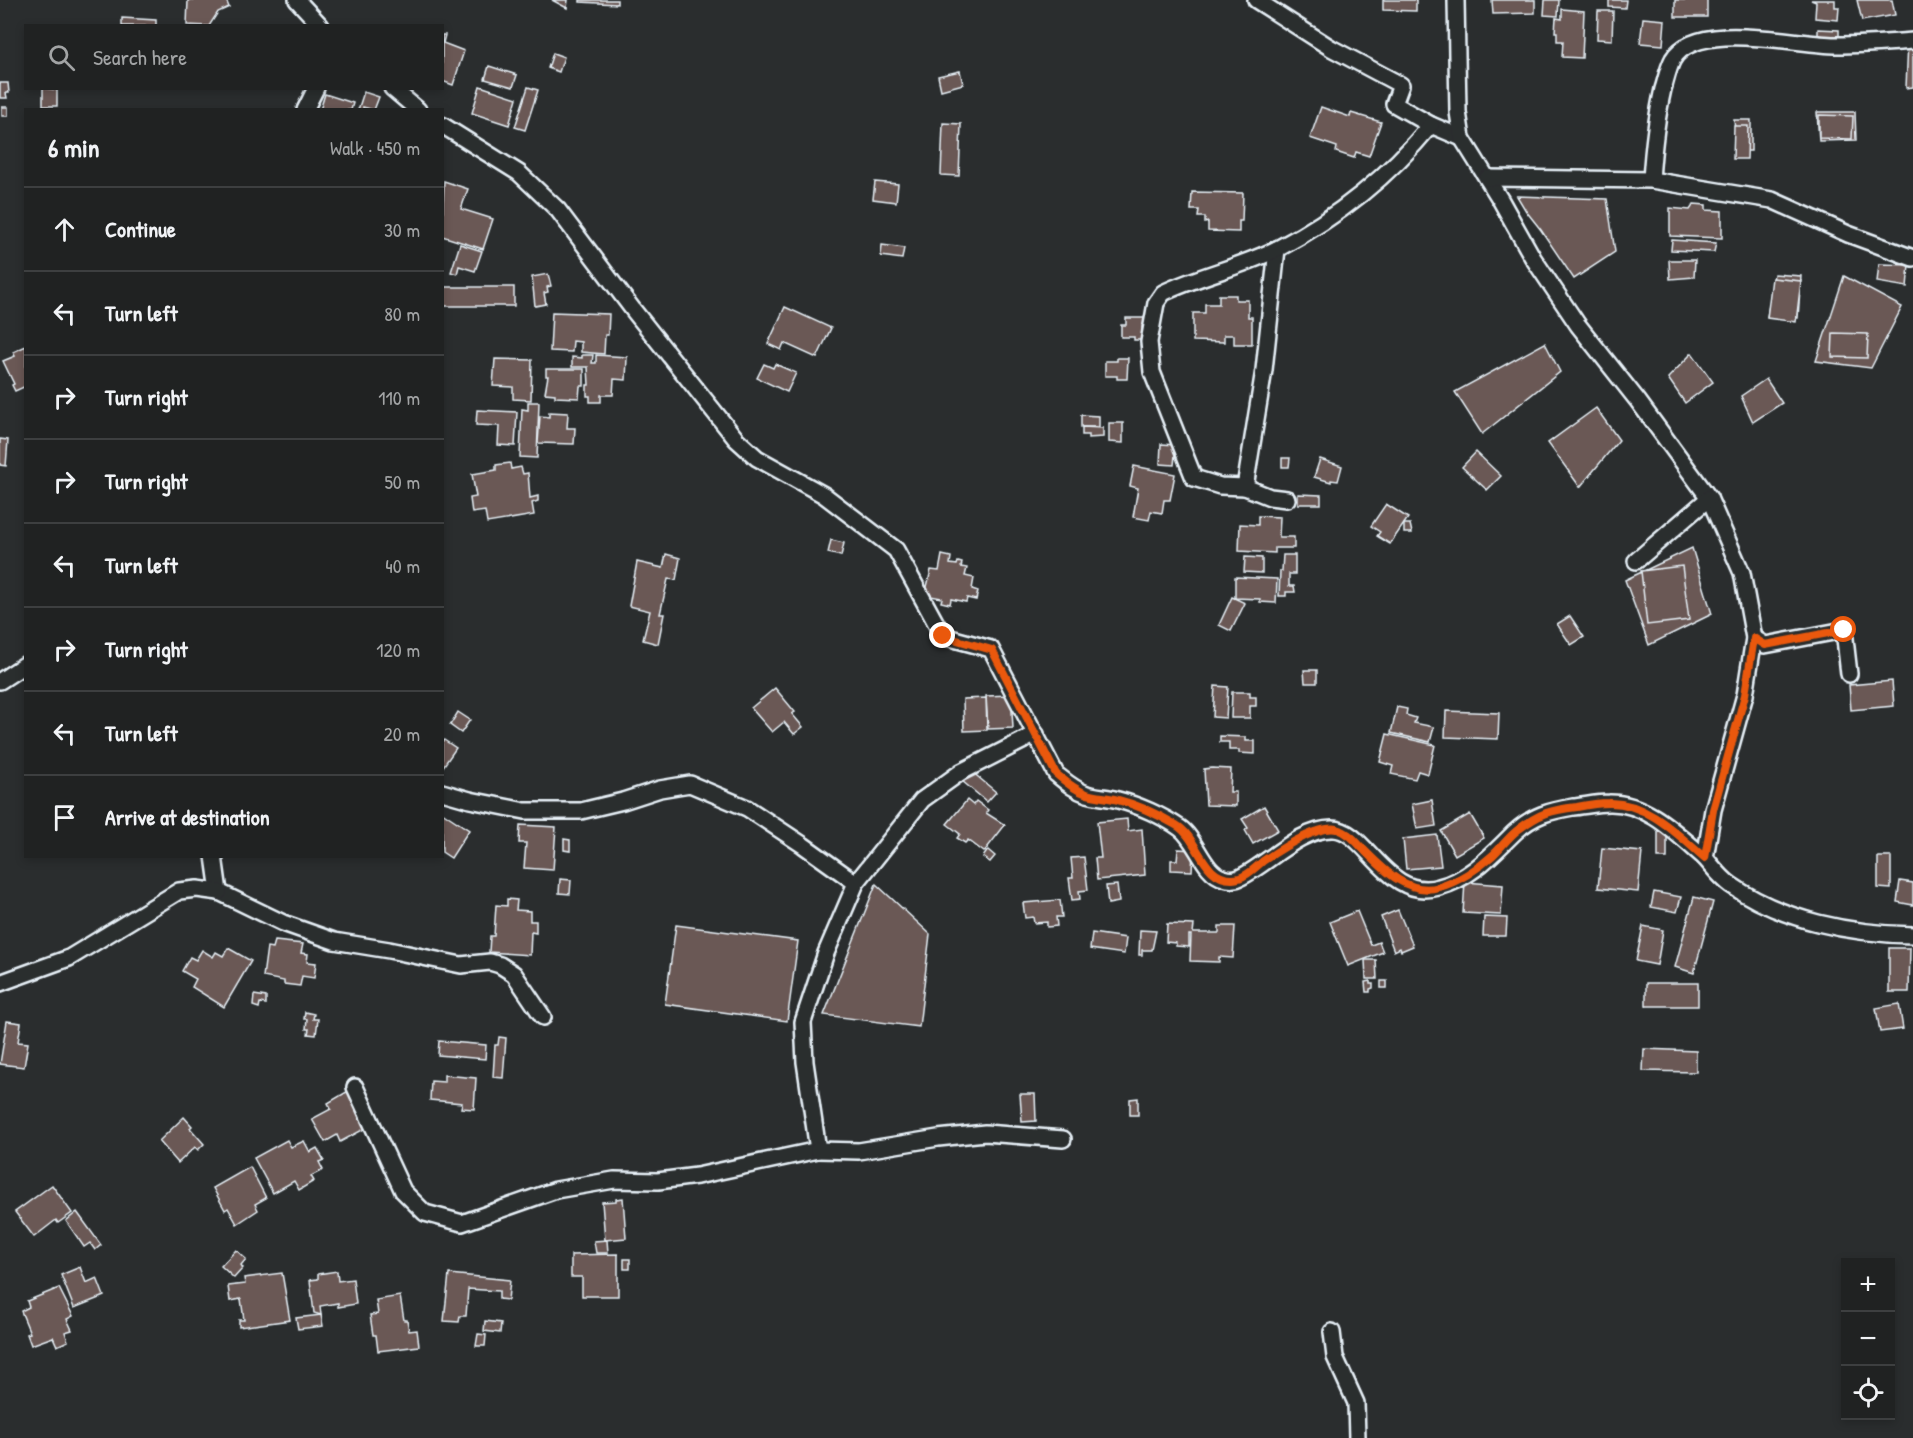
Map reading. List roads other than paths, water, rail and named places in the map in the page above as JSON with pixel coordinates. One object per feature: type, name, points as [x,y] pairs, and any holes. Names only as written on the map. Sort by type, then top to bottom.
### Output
[{"type":"street","points":[[297,0],[319,24]]},
{"type":"street","points":[[1256,0],[1331,48],[1401,85],[1394,104],[1431,125],[1462,138]]},
{"type":"street","points":[[1456,0],[1458,112],[1462,138],[1533,258],[1578,325],[1638,401],[1709,498],[1743,573],[1754,638],[1745,695],[1713,810],[1705,858]]},
{"type":"street","points":[[1651,180],[1656,120],[1667,74],[1673,58],[1684,48],[1700,40],[1733,37],[1782,39],[1834,45],[1913,41]]},
{"type":"street","points":[[306,108],[315,90]]},
{"type":"street","points":[[394,90],[416,108]]},
{"type":"street","points":[[1287,500],[1270,497],[1245,487],[1220,486],[1194,478],[1152,372],[1149,342],[1156,303],[1163,293],[1277,249],[1341,211],[1371,188],[1412,148],[1431,125]]},
{"type":"street","points":[[444,126],[519,173],[558,210],[634,311],[736,439],[757,458],[824,495],[896,550],[943,636],[992,650],[1056,774],[1086,794],[1118,799],[1177,826],[1187,833],[1205,864],[1217,876],[1241,878],[1272,855],[1300,839],[1330,828],[1345,832],[1353,838],[1398,880],[1414,888],[1438,888],[1465,875],[1492,856],[1517,830],[1541,813],[1610,802],[1639,808],[1665,824],[1705,858],[1729,884],[1768,906],[1831,927],[1880,935],[1913,935]]},
{"type":"street","points":[[1487,178],[1651,180],[1772,200],[1848,234],[1913,258]]},
{"type":"street","points":[[1245,487],[1264,370],[1277,249]]},
{"type":"street","points":[[1636,561],[1709,498]]},
{"type":"street","points":[[1754,638],[1765,645],[1844,630],[1849,674]]},
{"type":"street","points":[[0,681],[24,665]]},
{"type":"street","points":[[818,1150],[805,1062],[803,1022],[825,953],[856,883],[922,800],[960,772],[1036,734]]},
{"type":"street","points":[[444,793],[525,811],[581,811],[660,789],[690,784],[747,808],[856,883]]},
{"type":"street","points":[[214,858],[219,892]]},
{"type":"street","points":[[0,983],[69,958],[179,891],[197,889],[219,892],[283,923],[334,941],[461,965],[490,962],[500,965],[514,974],[543,1017]]},
{"type":"street","points":[[355,1087],[402,1191],[425,1213],[462,1223],[556,1190],[615,1180],[658,1181],[697,1176],[818,1150],[859,1151],[985,1133],[1063,1139]]},
{"type":"street","points":[[1332,1332],[1335,1357],[1356,1403],[1357,1438]]}]
